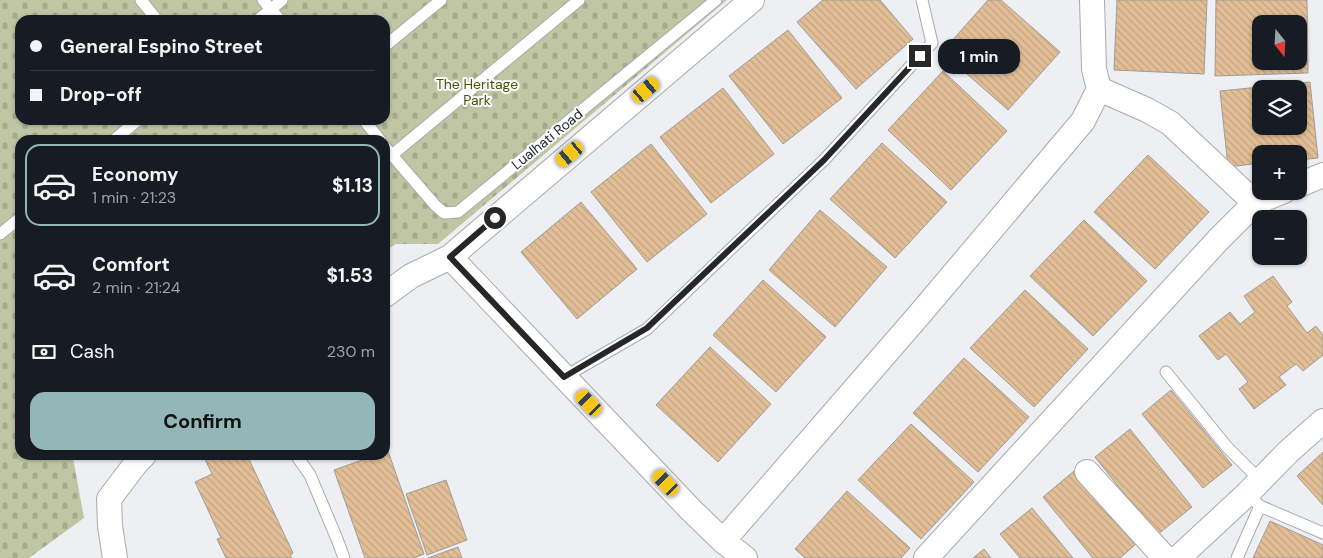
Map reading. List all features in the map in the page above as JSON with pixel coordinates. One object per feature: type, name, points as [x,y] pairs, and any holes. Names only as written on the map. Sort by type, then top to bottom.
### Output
[{"type":"street","points":[[390,291],[412,276],[450,257],[752,0]]},
{"type":"street","points":[[723,541],[920,315],[1083,121],[1099,89],[1094,69],[1092,0]]},
{"type":"street","points":[[1099,89],[1147,110],[1170,123],[1261,210]]},
{"type":"street","points":[[1307,182],[1323,175]]},
{"type":"street","points":[[1263,210],[1274,200]]},
{"type":"street","points":[[926,558],[1218,240],[1252,218]]},
{"type":"street","points":[[450,257],[691,510],[723,541],[745,558]]},
{"type":"street","points":[[1178,558],[1256,494],[1288,452],[1323,421]]},
{"type":"street","points":[[115,558],[110,526],[109,498],[139,460]]},
{"type":"street","points":[[1087,472],[1164,558]]},
{"type":"lane","points":[[141,0],[153,15]]},
{"type":"lane","points":[[263,0],[276,15]]},
{"type":"lane","points":[[264,15],[282,0]]},
{"type":"lane","points":[[390,42],[441,0]]},
{"type":"lane","points":[[390,149],[579,0]]},
{"type":"lane","name":"Lualhati Road","points":[[390,153],[444,213],[458,212],[716,0]]},
{"type":"lane","points":[[564,377],[647,328],[824,160],[932,43],[922,0]]},
{"type":"lane","points":[[120,135],[132,125]]},
{"type":"lane","points":[[368,125],[376,135]]},
{"type":"lane","points":[[0,234],[15,222]]},
{"type":"lane","points":[[1166,372],[1227,447],[1256,494],[1323,533]]},
{"type":"lane","points":[[300,460],[310,475],[344,558]]},
{"type":"lane","points":[[1237,558],[1256,494]]},
{"type":"green space","name":"The Heritage Park","points":[[0,0],[727,0],[438,244],[396,244],[390,248],[390,135],[15,135],[15,460],[73,460],[84,518],[29,558],[0,558]]},
{"type":"building","points":[[823,0],[880,0],[913,39],[856,89],[797,22]]},
{"type":"building","points":[[988,0],[1001,0],[1060,52],[1008,110],[942,52]]},
{"type":"building","points":[[1117,0],[1207,0],[1204,74],[1114,70]]},
{"type":"building","points":[[1216,0],[1307,0],[1307,15],[1252,15],[1252,70],[1308,70],[1308,73],[1215,76]]},
{"type":"building","points":[[788,30],[842,98],[783,144],[729,76]]},
{"type":"building","points":[[943,71],[1007,131],[951,190],[888,130]]},
{"type":"building","points":[[1307,82],[1310,82],[1318,158],[1307,159],[1307,145],[1252,145],[1252,164],[1228,167],[1220,91],[1252,88],[1252,135],[1307,135]]},
{"type":"building","points":[[723,88],[774,154],[711,203],[660,137]]},
{"type":"building","points":[[882,143],[947,202],[895,258],[830,199]]},
{"type":"building","points":[[651,144],[707,214],[647,262],[591,192]]},
{"type":"building","points":[[1148,155],[1209,212],[1155,269],[1094,212]]},
{"type":"building","points":[[581,202],[637,269],[577,319],[521,252]]},
{"type":"building","points":[[820,210],[887,267],[835,327],[769,270]]},
{"type":"building","points":[[1084,220],[1147,281],[1093,336],[1030,276]]},
{"type":"building","points":[[1273,276],[1292,302],[1287,306],[1307,333],[1316,326],[1323,335],[1323,355],[1303,371],[1296,364],[1279,377],[1286,385],[1254,409],[1239,389],[1248,382],[1226,354],[1218,360],[1199,336],[1230,312],[1240,324],[1255,312],[1244,296]]},
{"type":"building","points":[[763,280],[826,337],[776,392],[713,335]]},
{"type":"building","points":[[1025,290],[1088,349],[1034,407],[970,348]]},
{"type":"building","points":[[710,347],[771,404],[718,462],[656,405]]},
{"type":"building","points":[[964,358],[1029,417],[978,472],[913,413]]},
{"type":"building","points":[[1171,390],[1232,465],[1203,488],[1142,414]]},
{"type":"building","points":[[911,424],[974,482],[921,539],[858,480]]},
{"type":"building","points":[[1130,429],[1192,507],[1157,535],[1095,457]]},
{"type":"building","points":[[1323,452],[1323,505],[1297,476]]},
{"type":"building","points":[[390,457],[424,554],[414,558],[365,558],[334,470],[362,460],[390,460]]},
{"type":"building","points":[[205,460],[249,460],[293,553],[290,555],[292,558],[226,558],[217,539],[221,538],[195,482],[212,474]]},
{"type":"building","points":[[1074,471],[1135,545],[1120,558],[1093,558],[1043,497]]},
{"type":"building","points":[[446,480],[467,540],[427,555],[406,494]]},
{"type":"building","points":[[847,491],[910,548],[901,558],[805,558],[795,549]]},
{"type":"building","points":[[1032,508],[1073,558],[1020,558],[1000,534]]},
{"type":"building","points":[[1270,521],[1323,545],[1323,558],[1253,558]]},
{"type":"building","points":[[458,547],[462,558],[428,558]]},
{"type":"building","points":[[984,549],[991,558],[973,558]]},
{"type":"route","points":[[495,218],[450,257],[564,377],[647,328],[824,160],[920,56]]}]
